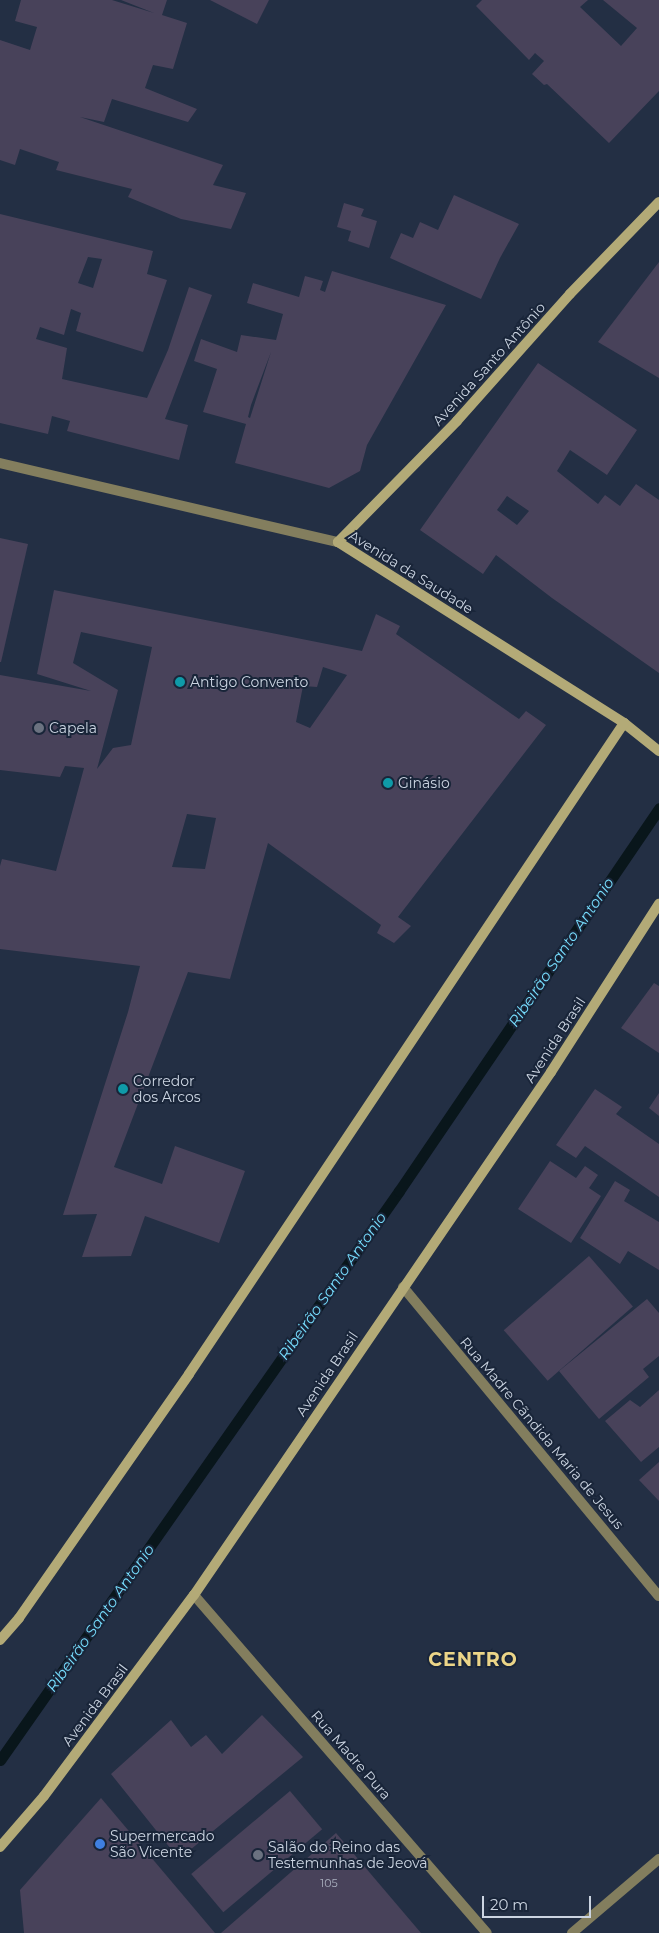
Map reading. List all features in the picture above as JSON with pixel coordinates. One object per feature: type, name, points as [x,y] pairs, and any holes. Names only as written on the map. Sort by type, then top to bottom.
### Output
[{"type":"main road","name":"Avenida Santo Antônio","points":[[338,542],[457,421],[570,294],[659,202]]},
{"type":"main road","name":"Avenida da Saudade","points":[[338,542],[624,723],[659,751]]},
{"type":"main road","points":[[0,1640],[19,1618],[189,1374],[624,723]]},
{"type":"main road","name":"Avenida Brasil","points":[[0,1847],[44,1796],[194,1595],[551,1072],[659,904]]},
{"type":"street","name":"Avenida da Saudade","points":[[0,463],[338,542]]},
{"type":"street","name":"Rua Madre Cãndida Maria de Jesus","points":[[403,1287],[659,1596]]},
{"type":"street","name":"Rua Madre Pura","points":[[194,1595],[487,1933]]},
{"type":"street","points":[[572,1933],[659,1859]]},
{"type":"building","points":[[21,0],[112,0],[154,13],[121,0],[167,0],[162,15],[187,23],[173,69],[153,65],[145,88],[197,109],[188,122],[112,99],[104,122],[80,117],[223,165],[213,185],[246,193],[231,229],[181,219],[128,197],[132,189],[56,170],[59,162],[20,149],[15,165],[0,160],[0,40],[30,50],[37,27],[15,21]]},
{"type":"building","points":[[210,0],[269,0],[257,24]]},
{"type":"building","points":[[482,0],[588,0],[580,7],[621,46],[637,28],[603,0],[659,0],[659,91],[609,143],[547,84],[544,85],[532,74],[544,61],[535,53],[529,60],[476,6]]},
{"type":"building","points":[[454,195],[519,224],[500,258],[481,299],[390,258],[401,233],[413,238],[420,222],[438,230]]},
{"type":"building","points":[[344,203],[364,209],[361,216],[377,221],[369,248],[348,241],[351,231],[337,227]]},
{"type":"building","points":[[0,214],[153,251],[147,274],[167,280],[143,352],[76,331],[81,313],[71,309],[64,335],[40,327],[36,339],[67,348],[62,379],[147,398],[168,350],[189,287],[212,295],[165,419],[188,425],[179,460],[67,431],[70,421],[52,416],[48,434],[0,423]],"holes":[[[88,257],[102,259],[93,288],[78,283]]]},
{"type":"building","points":[[659,262],[659,378],[598,342]]},
{"type":"building","points":[[332,271],[446,305],[367,445],[360,471],[329,488],[235,463],[246,424],[203,412],[217,369],[194,361],[201,339],[237,352],[241,335],[276,340],[283,314],[247,303],[253,283],[299,297],[305,276],[323,281],[320,290],[325,292]],"holes":[[[271,352],[250,418],[248,417],[251,405]]]},
{"type":"building","points":[[538,363],[637,430],[607,475],[570,450],[557,471],[598,504],[605,495],[620,506],[636,484],[659,500],[659,673],[552,598],[496,555],[483,574],[420,530]],"holes":[[[507,496],[529,511],[517,525],[497,510]]]},
{"type":"building","points":[[0,538],[28,544],[1,662],[0,662]]},
{"type":"building","points":[[54,590],[362,651],[376,614],[400,626],[396,634],[519,719],[526,711],[546,725],[398,917],[411,926],[394,943],[377,933],[381,925],[268,843],[230,979],[188,972],[114,1167],[162,1184],[175,1146],[245,1171],[219,1243],[145,1216],[131,1256],[82,1257],[97,1214],[63,1215],[128,1012],[140,966],[0,949],[0,866],[2,859],[56,871],[84,768],[65,766],[60,777],[0,770],[0,675],[91,691],[37,674]],"holes":[[[81,632],[152,647],[131,745],[113,748],[97,769],[118,690],[73,663]],[[323,667],[347,675],[310,728],[296,722],[303,686],[317,687]],[[187,814],[216,818],[205,869],[172,867]]]},
{"type":"building","points":[[654,983],[659,986],[659,1053],[621,1028]]},
{"type":"building","points":[[595,1089],[622,1107],[616,1114],[659,1144],[659,1197],[585,1146],[576,1158],[556,1145]]},
{"type":"building","points":[[659,1093],[659,1116],[649,1108]]},
{"type":"building","points":[[550,1161],[576,1178],[585,1166],[598,1175],[589,1188],[601,1196],[571,1243],[518,1209]]},
{"type":"building","points":[[615,1181],[630,1190],[624,1201],[659,1222],[659,1270],[628,1251],[620,1264],[580,1238]]},
{"type":"building","points":[[589,1256],[633,1307],[548,1381],[504,1330]]},
{"type":"building","points":[[647,1299],[659,1313],[659,1356],[643,1369],[649,1377],[599,1419],[559,1371]]},
{"type":"building","points":[[659,1390],[659,1447],[641,1462],[605,1421],[630,1400],[640,1407]]},
{"type":"building","points":[[659,1462],[659,1501],[639,1480]]},
{"type":"building","points":[[262,1715],[303,1757],[179,1859],[111,1774],[171,1720],[191,1747],[206,1735],[222,1754]]},
{"type":"building","name":"Salão do Reino das Testemunhas de Jeová","points":[[290,1791],[322,1829],[223,1912],[191,1874]]},
{"type":"building","name":"Supermercado São Vicente","points":[[101,1798],[215,1933],[24,1933],[20,1890]]},
{"type":"building","points":[[336,1833],[421,1933],[221,1933]]},
{"type":"waterway","name":"Ribeirão Santo Antonio","points":[[0,1760],[399,1191],[659,808]]},
{"type":"place","name":"Antigo Convento","points":[[180,682]]},
{"type":"place","name":"Capela","points":[[39,728]]},
{"type":"place","name":"Ginásio","points":[[388,783]]},
{"type":"place","name":"Corredor dos Arcos","points":[[123,1089]]},
{"type":"place","name":"Supermercado São Vicente","points":[[100,1844]]},
{"type":"place","name":"Salão do Reino das Testemunhas de Jeová","points":[[258,1855]]},
{"type":"district","name":"CENTRO","points":[[473,1660]]}]
